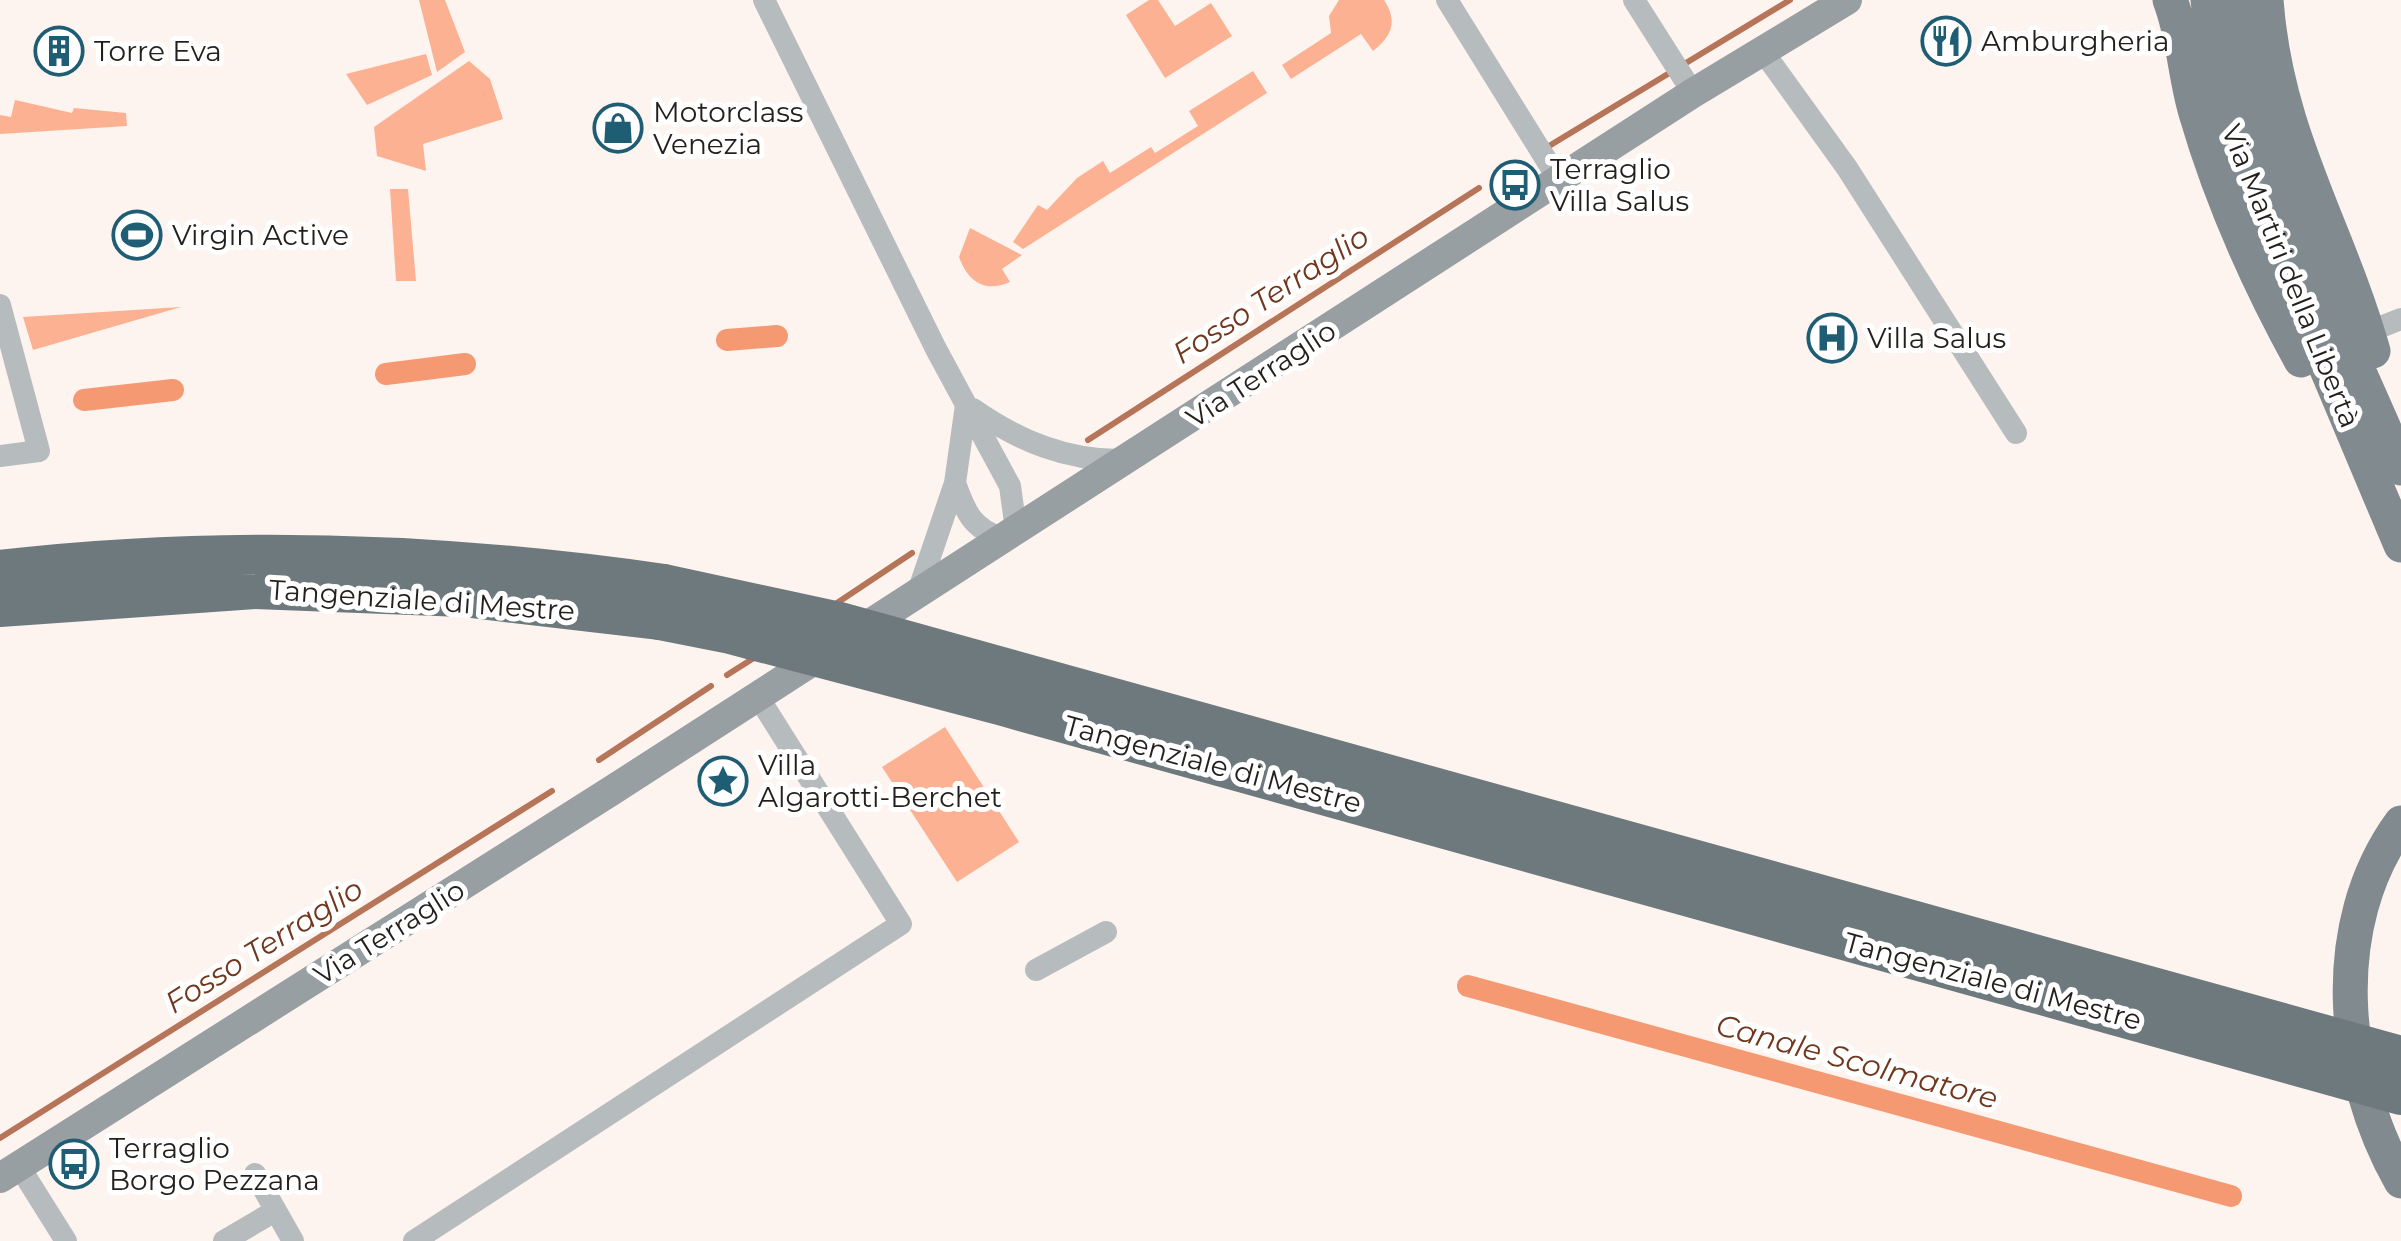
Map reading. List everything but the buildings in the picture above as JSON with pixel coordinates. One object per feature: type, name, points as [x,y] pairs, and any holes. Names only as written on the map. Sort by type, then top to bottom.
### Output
[{"type":"highway","points":[[0,547],[89,538],[200,572]]},
{"type":"highway","name":"Tangenziale di Mestre","points":[[0,570],[200,572],[458,558],[662,602],[967,696],[2401,1095]]},
{"type":"highway","points":[[0,628],[98,618],[200,572]]},
{"type":"highway","name":"Tangenziale di Mestre","points":[[0,607],[200,572]]},
{"type":"highway","name":"Tangenziale di Mestre","points":[[662,602],[840,622],[2401,1056]]},
{"type":"main road","name":"Via Terraglio","points":[[10,1172],[1560,182],[1689,88],[1847,0]]},
{"type":"main road","points":[[2170,0],[2200,126],[2263,291],[2303,363],[2348,464],[2398,538]]},
{"type":"main road","name":"Via Martiri della Libertà","points":[[2208,0],[2215,60],[2241,165],[2398,538]]},
{"type":"main road","name":"Via Martiri della Libertà","points":[[2238,0],[2248,73],[2272,158],[2362,346],[2401,468]]},
{"type":"main road","points":[[2266,0],[2274,64],[2294,146],[2348,272],[2362,346],[2401,460]]},
{"type":"main road","points":[[2401,823],[2377,863],[2362,906],[2351,992],[2365,1097],[2379,1139],[2401,1181]]},
{"type":"street","points":[[764,0],[1010,486],[1009,534],[984,533],[970,520],[955,482]]},
{"type":"street","points":[[1448,0],[1560,182]]},
{"type":"street","points":[[1634,0],[1689,88]]},
{"type":"street","points":[[1762,50],[1847,168],[2016,432]]},
{"type":"street","points":[[0,305],[39,452],[0,456]]},
{"type":"street","points":[[2362,346],[2401,319]]},
{"type":"street","points":[[966,405],[1028,442],[1095,460],[1126,460]]},
{"type":"street","points":[[918,592],[955,482],[966,405]]},
{"type":"street","points":[[414,1241],[900,924],[757,695]]},
{"type":"street","points":[[1036,970],[1106,932]]},
{"type":"street","name":"Via Terraglio","points":[[10,1172],[66,1241]]},
{"type":"street","points":[[255,1174],[293,1241]]},
{"type":"street","points":[[224,1241],[275,1211]]},
{"type":"shaded area","points":[[419,0],[445,0],[465,52],[437,72]]},
{"type":"shaded area","points":[[1149,0],[1158,0],[1175,26],[1211,3],[1232,36],[1165,78],[1126,15]]},
{"type":"shaded area","points":[[1339,0],[1384,0],[1392,21],[1389,34],[1373,51],[1361,34],[1291,79],[1282,65],[1331,33],[1329,16]]},
{"type":"shaded area","points":[[426,54],[432,75],[367,105],[346,74]]},
{"type":"shaded area","points":[[469,61],[490,79],[503,119],[423,144],[426,171],[377,156],[374,127]]},
{"type":"shaded area","points":[[1253,71],[1267,93],[1023,249],[1013,242],[1038,205],[1047,210],[1077,178],[1103,161],[1110,173],[1151,147],[1155,153],[1198,126],[1189,111]]},
{"type":"shaded area","points":[[15,100],[72,113],[74,108],[126,113],[127,126],[0,134],[0,115],[11,117]]},
{"type":"shaded area","points":[[390,189],[408,189],[416,281],[396,281]]},
{"type":"shaded area","points":[[970,228],[1022,255],[1002,269],[1010,282],[985,286],[967,273],[959,257]]},
{"type":"shaded area","points":[[181,307],[33,350],[23,317]]},
{"type":"shaded area","points":[[945,727],[1019,842],[957,882],[882,767]]},
{"type":"waterway","name":"Fosso Terraglio","points":[[1549,146],[1790,0]]},
{"type":"waterway","name":"Fosso Terraglio","points":[[1088,440],[1479,188]]},
{"type":"waterway","name":"Canale Scolmatore","points":[[727,340],[777,336]]},
{"type":"waterway","name":"Canale Scolmatore","points":[[386,374],[465,364]]},
{"type":"waterway","name":"Canale Scolmatore","points":[[84,400],[173,390]]},
{"type":"waterway","name":"Fosso Terraglio","points":[[834,605],[912,553]]},
{"type":"waterway","name":"Fosso Terraglio","points":[[727,675],[757,656]]},
{"type":"waterway","name":"Fosso Terraglio","points":[[599,760],[711,686]]},
{"type":"waterway","name":"Fosso Terraglio","points":[[0,1138],[552,791]]},
{"type":"waterway","name":"Canale Scolmatore","points":[[1468,986],[2231,1196]]},
{"type":"place","name":"Amburgheria","points":[[1946,41]]},
{"type":"place","name":"Torre Eva","points":[[59,51]]},
{"type":"place","name":"Motorclass Venezia","points":[[618,128]]},
{"type":"place","name":"Terraglio Villa Salus","points":[[1515,185]]},
{"type":"place","name":"Virgin Active","points":[[137,235]]},
{"type":"place","name":"Villa Salus","points":[[1832,338]]},
{"type":"place","name":"Villa Algarotti-Berchet","points":[[723,781]]},
{"type":"place","name":"Terraglio Borgo Pezzana","points":[[74,1164]]}]
